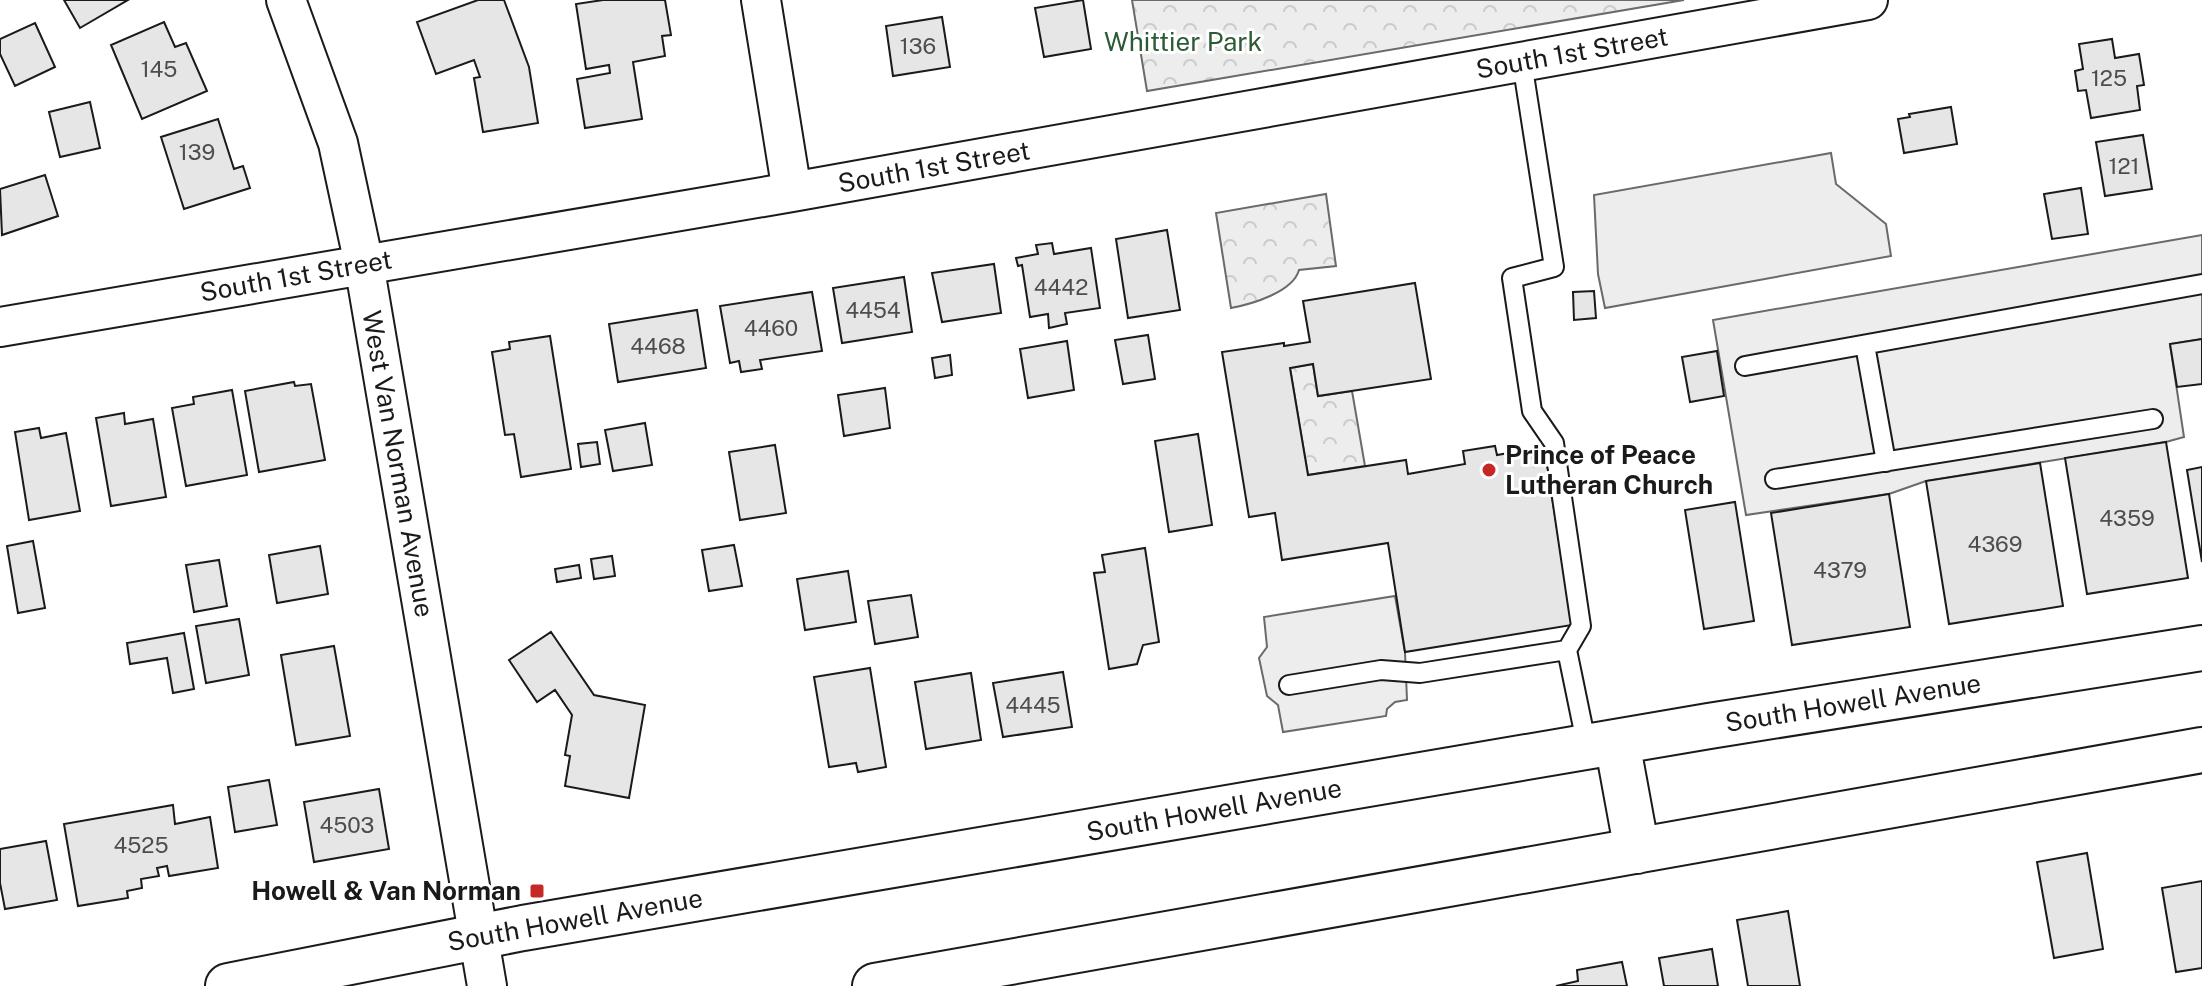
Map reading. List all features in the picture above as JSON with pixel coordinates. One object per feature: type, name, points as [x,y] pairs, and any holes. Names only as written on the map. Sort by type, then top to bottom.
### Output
[{"type":"main road","name":"South Howell Avenue","points":[[228,986],[478,936],[1602,744],[2202,648]]},
{"type":"main road","points":[[1602,744],[1637,851]]},
{"type":"main road","points":[[875,986],[2202,750]]},
{"type":"street","name":"West Van Norman Avenue","points":[[286,0],[338,143],[364,264],[487,986]]},
{"type":"street","points":[[761,0],[792,192]]},
{"type":"street","name":"South 1st Street","points":[[0,327],[792,192],[1868,0]]},
{"type":"lane","points":[[1522,62],[1554,267],[1512,278],[1532,411],[1554,443],[1581,626],[1567,650]]},
{"type":"lane","points":[[1745,366],[2202,284]]},
{"type":"lane","points":[[1865,345],[1886,462]]},
{"type":"lane","points":[[1775,479],[2153,419]]},
{"type":"lane","points":[[1289,685],[1381,670],[1420,673],[1567,650]]},
{"type":"lane","points":[[1567,650],[1602,744]]},
{"type":"green space","name":"Whittier Park","points":[[1132,0],[1684,0],[1147,91]]},
{"type":"green space","points":[[1326,194],[1336,266],[1299,270],[1289,285],[1280,291],[1231,308],[1216,213]]},
{"type":"green space","points":[[1313,364],[1318,396],[1352,391],[1365,466],[1308,475],[1290,368]]},
{"type":"shaded area","points":[[1831,153],[1836,184],[1886,224],[1891,256],[1605,308],[1598,274],[1594,195]]},
{"type":"shaded area","points":[[2202,235],[2202,339],[2170,344],[2184,437],[1926,481],[1889,494],[1746,515],[1713,320]]},
{"type":"shaded area","points":[[1395,596],[1405,652],[1407,700],[1395,702],[1387,709],[1386,716],[1283,732],[1278,705],[1267,696],[1259,658],[1267,647],[1264,617]]},
{"type":"building","points":[[64,0],[128,0],[80,28]]},
{"type":"building","points":[[478,0],[504,0],[529,67],[538,123],[483,132],[474,78],[480,77],[474,60],[436,74],[417,22]]},
{"type":"building","points":[[603,0],[665,0],[671,35],[662,36],[665,56],[633,62],[642,119],[585,128],[577,79],[610,73],[609,65],[586,69],[576,4]]},
{"type":"building","points":[[1083,0],[1091,49],[1044,57],[1035,8]]},
{"type":"building","points":[[942,17],[950,67],[893,76],[886,26]]},
{"type":"building","points":[[164,22],[175,47],[186,43],[207,91],[142,119],[111,45]]},
{"type":"building","points":[[35,23],[55,67],[15,86],[0,54],[0,39]]},
{"type":"building","points":[[2112,39],[2115,58],[2139,54],[2144,85],[2137,86],[2140,110],[2091,118],[2086,90],[2078,91],[2075,71],[2083,69],[2079,44]]},
{"type":"building","points":[[90,102],[100,148],[60,157],[49,112]]},
{"type":"building","points":[[1951,107],[1957,144],[1904,153],[1898,119],[1910,117],[1909,114]]},
{"type":"building","points":[[218,119],[234,169],[243,166],[250,188],[184,209],[161,137]]},
{"type":"building","points":[[2143,135],[2152,189],[2105,196],[2096,142]]},
{"type":"building","points":[[45,175],[58,216],[2,235],[0,189]]},
{"type":"building","points":[[2081,188],[2088,234],[2052,239],[2044,194]]},
{"type":"building","points":[[1167,230],[1180,310],[1128,318],[1116,239]]},
{"type":"building","points":[[1052,243],[1054,254],[1091,248],[1100,308],[1065,313],[1067,324],[1049,328],[1048,314],[1030,317],[1022,265],[1018,266],[1016,258],[1038,254],[1036,245]]},
{"type":"building","points":[[994,264],[1001,313],[942,322],[932,273]]},
{"type":"building","points":[[904,277],[912,332],[842,343],[833,288]]},
{"type":"building","name":"Prince of Peace Lutheran Church","points":[[1415,283],[1431,379],[1318,396],[1313,364],[1290,368],[1308,475],[1406,460],[1408,474],[1465,464],[1463,451],[1495,446],[1497,455],[1531,449],[1534,466],[1547,464],[1572,625],[1405,652],[1388,543],[1282,560],[1275,513],[1249,517],[1222,352],[1310,342],[1303,301]]},
{"type":"building","points":[[1594,291],[1596,318],[1574,320],[1573,292]]},
{"type":"building","points":[[812,292],[822,351],[760,360],[762,369],[741,372],[739,361],[730,363],[720,306]]},
{"type":"building","points":[[697,310],[706,368],[618,382],[609,324]]},
{"type":"building","points":[[1148,335],[1155,379],[1123,384],[1115,340]]},
{"type":"building","points":[[550,336],[571,469],[521,477],[514,434],[505,435],[492,352],[510,349],[509,342]]},
{"type":"building","points":[[2202,339],[2202,384],[2177,387],[2170,344]]},
{"type":"building","points":[[1067,341],[1074,390],[1028,398],[1020,349]]},
{"type":"building","points":[[1717,351],[1724,396],[1690,402],[1682,357]]},
{"type":"building","points":[[950,355],[952,375],[935,378],[932,358]]},
{"type":"building","points":[[294,382],[295,386],[311,384],[325,460],[259,472],[245,391]]},
{"type":"building","points":[[885,388],[890,428],[844,436],[838,395]]},
{"type":"building","points":[[232,390],[247,475],[186,486],[172,408],[194,404],[193,397]]},
{"type":"building","points":[[124,413],[125,424],[153,419],[166,497],[111,506],[96,418]]},
{"type":"building","points":[[645,423],[652,465],[613,471],[605,430]]},
{"type":"building","points":[[39,428],[41,438],[66,433],[80,511],[29,520],[15,432]]},
{"type":"building","points":[[1198,434],[1212,525],[1169,532],[1155,441]]},
{"type":"building","points":[[597,442],[600,464],[581,467],[578,444]]},
{"type":"building","points":[[2166,442],[2188,578],[2087,594],[2065,458]]},
{"type":"building","points":[[775,445],[786,513],[740,520],[729,452]]},
{"type":"building","points":[[2040,463],[2063,606],[1949,624],[1926,481]]},
{"type":"building","points":[[2202,467],[2202,562],[2187,470]]},
{"type":"building","points":[[1889,494],[1910,627],[1792,645],[1771,513]]},
{"type":"building","points":[[1735,502],[1754,621],[1704,629],[1685,510]]},
{"type":"building","points":[[33,541],[45,608],[18,613],[7,546]]},
{"type":"building","points":[[734,545],[742,586],[709,591],[702,550]]},
{"type":"building","points":[[320,546],[328,594],[277,603],[269,555]]},
{"type":"building","points":[[1145,548],[1159,642],[1143,645],[1137,664],[1109,669],[1094,573],[1105,572],[1102,555]]},
{"type":"building","points":[[612,556],[615,576],[594,579],[591,559]]},
{"type":"building","points":[[219,560],[227,606],[194,612],[186,565]]},
{"type":"building","points":[[579,565],[581,578],[557,582],[555,569]]},
{"type":"building","points":[[848,571],[856,622],[805,630],[797,579]]},
{"type":"building","points":[[911,595],[918,637],[875,644],[868,601]]},
{"type":"building","points":[[239,619],[249,675],[206,683],[196,626]]},
{"type":"building","points":[[551,632],[594,695],[645,705],[629,798],[565,786],[570,756],[565,755],[572,715],[555,690],[537,702],[509,660]]},
{"type":"building","points":[[184,633],[194,689],[173,693],[167,658],[130,664],[127,643]]},
{"type":"building","points":[[334,646],[350,736],[296,745],[281,655]]},
{"type":"building","points":[[870,668],[886,767],[858,772],[856,763],[829,767],[814,677]]},
{"type":"building","points":[[1063,672],[1072,727],[1003,737],[993,683]]},
{"type":"building","points":[[971,673],[981,740],[926,749],[915,682]]},
{"type":"building","points":[[269,780],[277,825],[235,832],[228,787]]},
{"type":"building","points":[[379,789],[389,849],[314,862],[304,802]]},
{"type":"building","points":[[173,805],[175,824],[210,817],[218,868],[169,876],[167,866],[157,868],[159,876],[141,879],[142,888],[127,891],[128,898],[78,906],[64,824]]},
{"type":"building","points":[[46,841],[57,900],[5,909],[0,883],[0,849]]},
{"type":"building","points":[[2087,853],[2103,949],[2054,958],[2037,862]]},
{"type":"building","points":[[2202,881],[2202,968],[2176,972],[2162,888]]},
{"type":"building","points":[[1788,911],[1800,986],[1748,986],[1737,920]]},
{"type":"building","points":[[1712,949],[1718,986],[1664,986],[1659,958]]},
{"type":"building","points":[[1622,962],[1627,986],[1556,986],[1578,981],[1577,970]]},
{"type":"place","name":"Prince of Peace Lutheran Church","points":[[1489,470]]},
{"type":"place","name":"Howell & Van Norman","points":[[537,891]]}]
